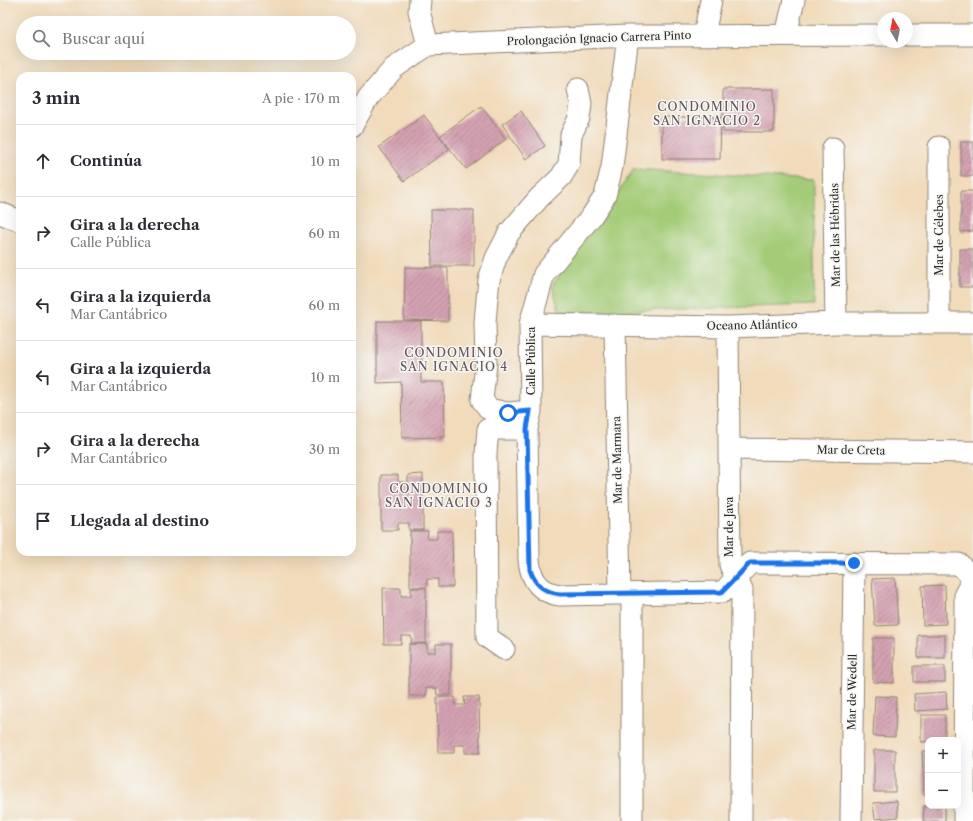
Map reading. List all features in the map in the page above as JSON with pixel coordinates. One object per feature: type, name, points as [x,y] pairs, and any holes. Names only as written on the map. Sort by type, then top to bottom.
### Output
[{"type":"street","points":[[356,119],[368,98],[394,68],[428,45],[419,11],[420,0]]},
{"type":"street","points":[[704,35],[711,0]]},
{"type":"street","points":[[786,35],[794,0]]},
{"type":"street","name":"Prolongación Ignacio Carrera Pinto","points":[[428,45],[628,36],[877,35]]},
{"type":"street","points":[[913,35],[973,35]]},
{"type":"street","name":"Calle Pública","points":[[626,594],[552,594],[540,588],[535,583],[530,570],[529,420],[530,324],[544,274],[591,217],[605,196],[612,167],[628,36]]},
{"type":"street","points":[[529,420],[489,409],[482,400],[486,364],[484,323],[489,280],[496,258],[509,233],[539,198],[561,177],[569,164],[571,135],[579,118],[582,104],[578,89]]},
{"type":"street","name":"Mar de Célebes","points":[[939,147],[939,323]]},
{"type":"street","name":"Mar de las Hébridas","points":[[833,148],[836,323]]},
{"type":"street","points":[[0,213],[16,219]]},
{"type":"street","name":"Oceano Atlántico","points":[[530,324],[728,327],[836,323],[973,323]]},
{"type":"street","name":"Mar de Marmara","points":[[615,325],[626,594],[632,821]]},
{"type":"street","name":"Mar de Java","points":[[728,327],[730,565],[742,590],[741,821]]},
{"type":"street","points":[[504,649],[487,637],[486,454],[488,429],[529,420]]},
{"type":"street","name":"Mar de Creta","points":[[729,449],[973,452]]},
{"type":"street","points":[[626,594],[722,592],[750,563],[959,564],[973,578],[966,594],[964,821]]},
{"type":"street","name":"Mar de Wedell","points":[[851,821],[854,563]]},
{"type":"green space","points":[[634,169],[814,180],[814,305],[560,313],[552,286]]},
{"type":"building","points":[[723,89],[774,89],[774,132],[723,132]]},
{"type":"building","points":[[481,106],[506,139],[466,169],[440,136]]},
{"type":"building","points":[[521,111],[545,146],[526,159],[502,124]]},
{"type":"building","points":[[424,115],[449,149],[404,181],[379,147]]},
{"type":"building","points":[[662,117],[721,117],[720,159],[662,159]]},
{"type":"building","points":[[961,142],[973,142],[973,176],[961,176]]},
{"type":"building","points":[[961,191],[973,191],[973,231],[961,232]]},
{"type":"building","points":[[431,210],[474,210],[474,266],[432,266]]},
{"type":"building","points":[[960,249],[973,249],[973,287],[960,287]]},
{"type":"building","points":[[405,267],[448,268],[448,321],[404,320]]},
{"type":"building","points":[[377,321],[421,321],[421,382],[444,382],[445,437],[402,438],[401,382],[377,383]]},
{"type":"building","points":[[423,474],[423,530],[409,530],[409,523],[398,523],[398,530],[381,530],[381,475],[398,475],[398,482],[408,482],[408,475]]},
{"type":"building","points":[[410,531],[428,531],[427,539],[437,539],[437,531],[452,531],[453,587],[438,587],[438,579],[427,579],[427,587],[410,587]]},
{"type":"building","points":[[895,578],[898,625],[875,626],[872,579]]},
{"type":"building","points":[[945,585],[946,624],[923,625],[922,586]]},
{"type":"building","points":[[383,588],[401,588],[401,596],[411,596],[411,588],[426,588],[426,643],[412,644],[411,636],[401,636],[401,644],[384,644]]},
{"type":"building","points":[[918,635],[945,635],[945,658],[918,658]]},
{"type":"building","points":[[873,638],[894,638],[894,683],[873,682]]},
{"type":"building","points":[[409,644],[427,644],[427,652],[436,652],[436,644],[451,644],[451,695],[437,695],[436,688],[426,688],[426,696],[409,696]]},
{"type":"building","points":[[914,666],[945,666],[945,682],[914,682]]},
{"type":"building","points":[[946,692],[947,709],[915,711],[914,694]]},
{"type":"building","points":[[875,696],[896,697],[895,737],[873,736]]},
{"type":"building","points":[[437,697],[455,697],[455,705],[465,705],[464,697],[479,697],[480,753],[465,753],[465,745],[454,745],[454,753],[438,753]]},
{"type":"building","points":[[921,715],[945,715],[945,737],[925,737],[925,742],[921,742]]},
{"type":"building","points":[[874,750],[895,750],[895,792],[874,792]]},
{"type":"building","points":[[922,751],[925,751],[924,795]]},
{"type":"building","points":[[897,801],[898,817],[875,819],[873,803]]},
{"type":"building","points":[[924,806],[925,809],[945,809],[945,821],[923,821]]},
{"type":"district","name":"CONDOMINIO SAN IGNACIO 2","points":[[707,114]]},
{"type":"district","name":"CONDOMINIO SAN IGNACIO 4","points":[[454,360]]},
{"type":"district","name":"CONDOMINIO SAN IGNACIO 3","points":[[439,496]]},
{"type":"route","points":[[508,413],[530,411],[527,429],[529,560],[530,570],[535,583],[545,591],[552,594],[722,592],[750,563],[854,563]]}]
